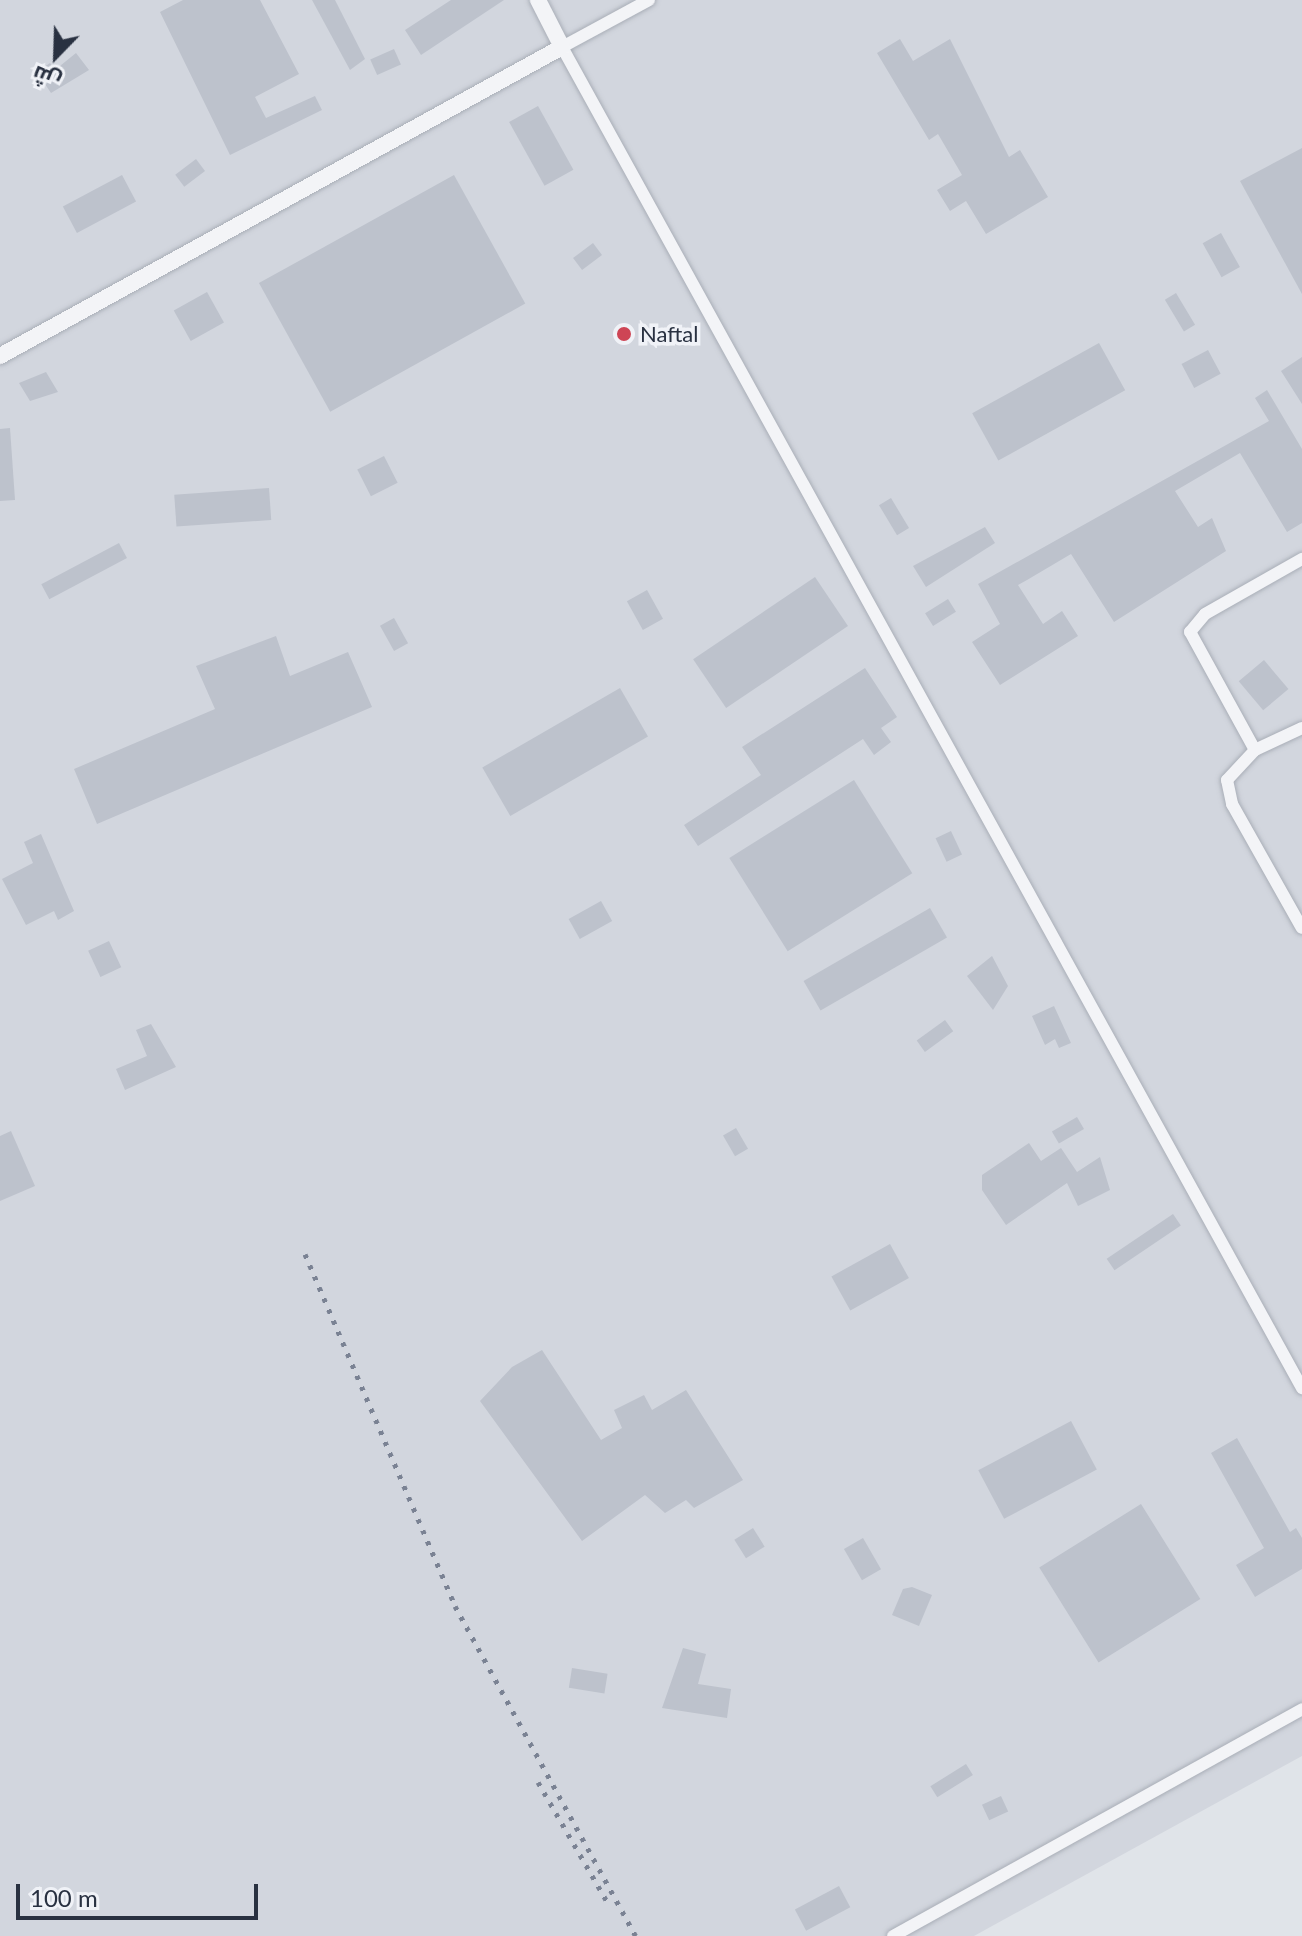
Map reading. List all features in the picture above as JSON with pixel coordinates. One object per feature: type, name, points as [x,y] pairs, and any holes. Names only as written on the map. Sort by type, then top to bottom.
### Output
[{"type":"street","points":[[538,0],[1302,1388]]},
{"type":"street","points":[[0,356],[649,0]]},
{"type":"street","points":[[1255,750],[1190,632],[1205,614],[1302,559]]},
{"type":"street","points":[[1302,728],[1255,750],[1227,780],[1232,804],[1302,928]]},
{"type":"street","points":[[893,1936],[1302,1709]]},
{"type":"shaded area","points":[[0,0],[1302,0],[1302,1756],[974,1936],[0,1936]]},
{"type":"building","points":[[183,0],[260,0],[299,74],[255,97],[266,118],[315,96],[322,110],[230,155],[160,12]]},
{"type":"building","points":[[312,0],[335,0],[365,59],[350,70]]},
{"type":"building","points":[[451,0],[504,0],[421,55],[405,30]]},
{"type":"building","points":[[900,39],[913,61],[950,39],[1009,157],[1020,150],[1048,197],[986,234],[966,201],[950,211],[937,190],[962,175],[938,134],[929,140],[877,53]]},
{"type":"building","points":[[394,49],[401,65],[377,75],[370,60]]},
{"type":"building","points":[[76,53],[89,70],[51,93],[37,72],[50,63],[55,70]]},
{"type":"building","points":[[538,106],[573,170],[545,186],[509,122]]},
{"type":"building","points":[[1302,148],[1302,294],[1240,181]]},
{"type":"building","points":[[196,159],[205,171],[184,187],[175,175]]},
{"type":"building","points":[[122,175],[136,201],[77,233],[63,206]]},
{"type":"building","points":[[454,175],[525,304],[330,412],[259,283]]},
{"type":"building","points":[[1221,233],[1240,267],[1222,277],[1203,243]]},
{"type":"building","points":[[593,243],[602,255],[582,270],[573,258]]},
{"type":"building","points":[[207,292],[224,323],[191,341],[174,310]]},
{"type":"building","points":[[1176,293],[1195,325],[1184,331],[1165,300]]},
{"type":"building","points":[[1099,343],[1125,390],[998,461],[972,413]]},
{"type":"building","points":[[1208,350],[1221,374],[1194,388],[1182,364]]},
{"type":"building","points":[[1302,357],[1302,404],[1281,371]]},
{"type":"building","points":[[46,372],[58,392],[30,401],[19,383]]},
{"type":"building","points":[[1267,390],[1302,449],[1302,523],[1287,532],[1240,453],[1175,491],[1198,527],[1212,518],[1226,551],[1114,622],[1071,554],[1018,585],[1043,624],[1062,611],[1078,636],[1000,685],[972,642],[1000,624],[978,584],[1269,421],[1255,398]]},
{"type":"building","points":[[10,428],[15,500],[0,501],[0,429]]},
{"type":"building","points":[[384,456],[398,483],[371,496],[357,470]]},
{"type":"building","points":[[269,488],[271,520],[176,527],[174,495]]},
{"type":"building","points":[[891,498],[909,528],[897,535],[879,505]]},
{"type":"building","points":[[985,527],[995,543],[926,587],[913,566]]},
{"type":"building","points":[[119,543],[127,558],[49,599],[41,584]]},
{"type":"building","points":[[815,577],[848,626],[726,708],[693,659]]},
{"type":"building","points":[[647,590],[663,619],[643,630],[627,601]]},
{"type":"building","points":[[948,599],[956,612],[933,626],[925,613]]},
{"type":"building","points":[[394,618],[408,643],[394,651],[380,626]]},
{"type":"building","points":[[276,636],[290,676],[348,652],[372,707],[97,824],[74,769],[215,709],[196,666]]},
{"type":"building","points":[[1264,660],[1288,689],[1263,710],[1239,681]]},
{"type":"building","points":[[865,668],[897,717],[881,728],[891,742],[874,755],[863,739],[698,846],[684,825],[761,775],[742,747]]},
{"type":"building","points":[[620,688],[648,736],[510,816],[482,768]]},
{"type":"building","points":[[854,780],[912,873],[788,951],[729,858]]},
{"type":"building","points":[[951,831],[962,855],[947,862],[936,838]]},
{"type":"building","points":[[41,834],[74,911],[58,920],[54,911],[26,925],[2,879],[33,863],[24,842]]},
{"type":"building","points":[[601,901],[612,921],[580,939],[569,919]]},
{"type":"building","points":[[930,908],[947,937],[821,1010],[804,981]]},
{"type":"building","points":[[109,941],[121,967],[100,977],[88,951]]},
{"type":"building","points":[[992,956],[1008,986],[993,1010],[967,976]]},
{"type":"building","points":[[1054,1006],[1071,1043],[1059,1048],[1055,1039],[1045,1045],[1032,1016]]},
{"type":"building","points":[[945,1020],[953,1031],[925,1052],[917,1041]]},
{"type":"building","points":[[151,1024],[176,1067],[125,1090],[116,1069],[147,1056],[136,1030]]},
{"type":"building","points":[[1077,1117],[1084,1129],[1059,1144],[1052,1132]]},
{"type":"building","points":[[736,1128],[748,1149],[735,1156],[723,1136]]},
{"type":"building","points":[[11,1131],[35,1186],[0,1201],[0,1136]]},
{"type":"building","points":[[1029,1143],[1041,1161],[1061,1148],[1077,1172],[1100,1157],[1110,1190],[1078,1206],[1067,1183],[1006,1225],[982,1190],[982,1175]]},
{"type":"building","points":[[1173,1214],[1181,1226],[1115,1270],[1107,1259]]},
{"type":"building","points":[[890,1244],[909,1278],[850,1311],[831,1276]]},
{"type":"building","points":[[542,1350],[601,1440],[622,1428],[614,1410],[644,1395],[652,1410],[686,1390],[743,1480],[694,1508],[686,1500],[665,1513],[645,1495],[582,1541],[480,1401],[512,1367]]},
{"type":"building","points":[[1071,1421],[1097,1470],[1004,1519],[978,1470]]},
{"type":"building","points":[[1237,1438],[1290,1532],[1296,1528],[1302,1538],[1302,1569],[1255,1597],[1236,1565],[1264,1548],[1211,1453]]},
{"type":"building","points":[[1141,1504],[1200,1599],[1099,1663],[1039,1568]]},
{"type":"building","points":[[753,1528],[765,1547],[746,1558],[734,1540]]},
{"type":"building","points":[[863,1538],[881,1569],[862,1580],[844,1549]]},
{"type":"building","points":[[912,1587],[932,1595],[919,1626],[892,1615],[903,1589]]},
{"type":"building","points":[[683,1648],[706,1654],[698,1684],[731,1689],[727,1718],[662,1708]]},
{"type":"building","points":[[572,1668],[608,1674],[604,1693],[569,1688]]},
{"type":"building","points":[[966,1764],[973,1775],[937,1797],[930,1786]]},
{"type":"building","points":[[1001,1796],[1008,1811],[989,1820],[982,1805]]},
{"type":"building","points":[[839,1886],[850,1907],[806,1931],[795,1909]]},
{"type":"railway","points":[[305,1254],[455,1606],[636,1936]]},
{"type":"railway","points":[[538,1782],[608,1903]]},
{"type":"place","name":"Naftal","points":[[624,334]]}]
